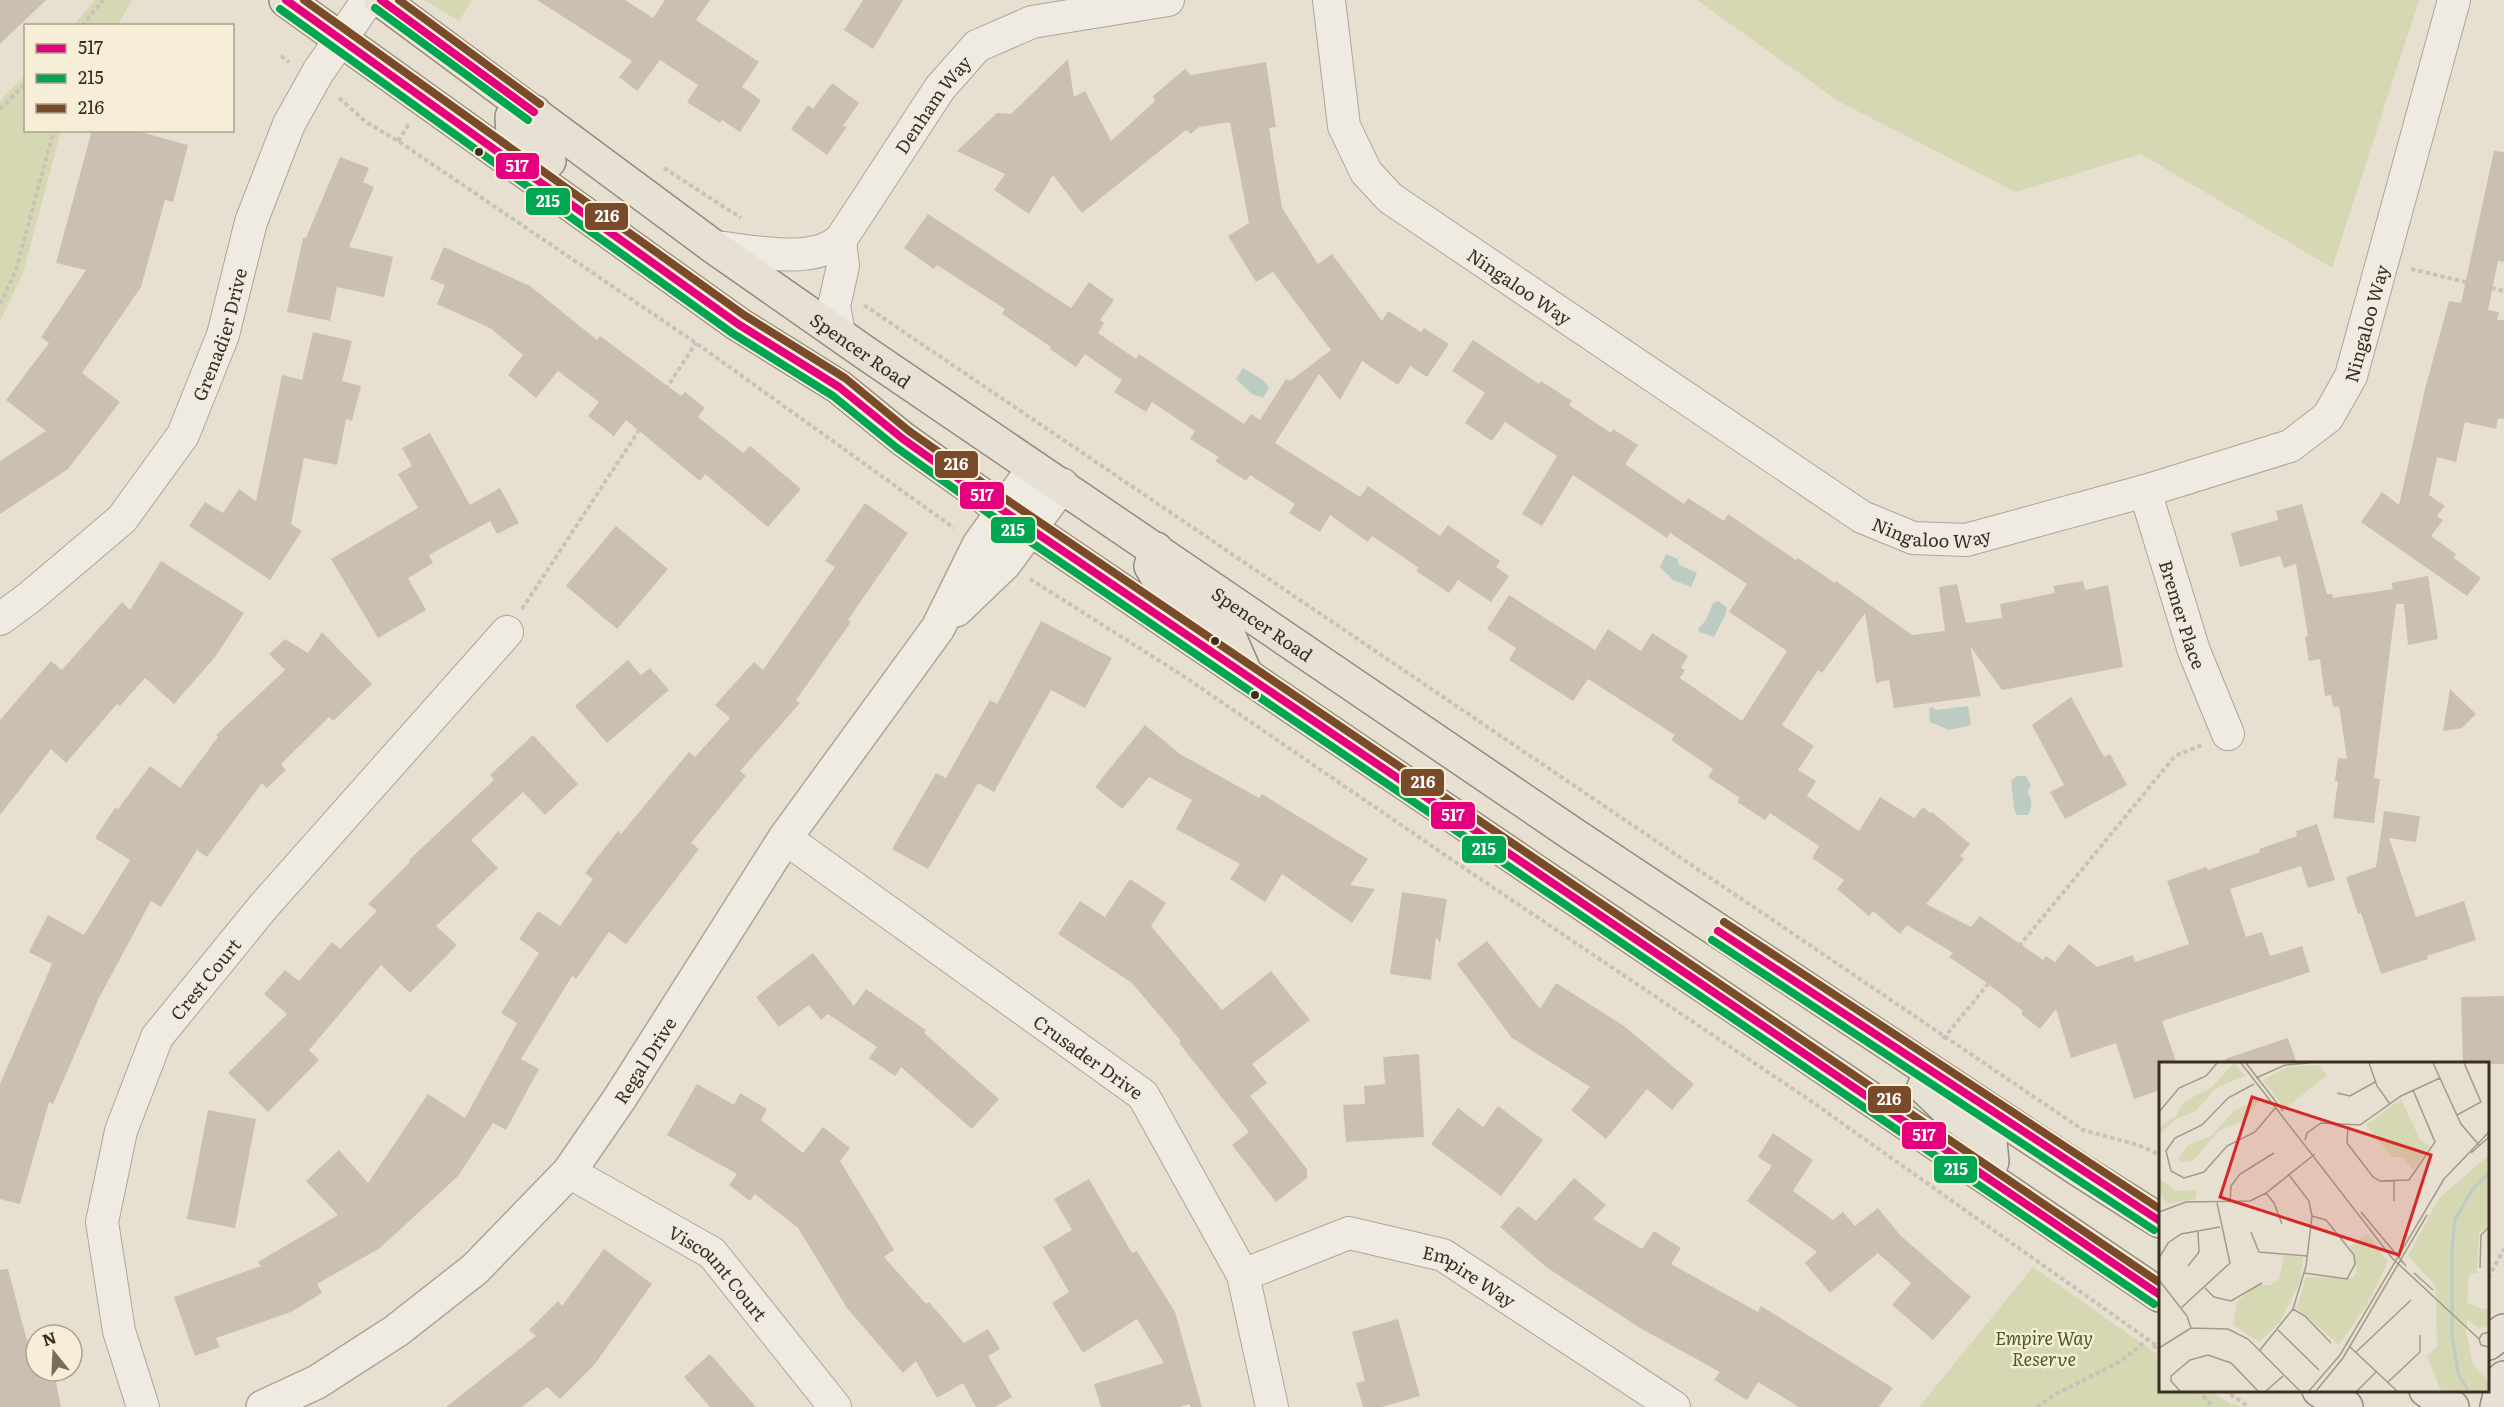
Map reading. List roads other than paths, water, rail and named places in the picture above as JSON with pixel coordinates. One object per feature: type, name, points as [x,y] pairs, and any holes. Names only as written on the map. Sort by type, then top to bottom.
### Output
[{"type":"main road","points":[[286,0],[738,324],[839,387],[903,439],[1017,519],[2159,1294]]},
{"type":"main road","name":"Spencer Road","points":[[381,0],[714,247],[1034,468],[1574,836],[2159,1220]]},
{"type":"main road","points":[[534,112],[512,117],[513,134],[722,288],[738,324]]},
{"type":"main road","points":[[1156,549],[1151,566],[1159,580],[1225,627],[1246,675]]},
{"type":"main road","points":[[1883,1040],[1907,1071],[1948,1110],[1990,1141],[1992,1162],[1986,1176]]},
{"type":"main road","points":[[2489,1342],[2504,1331]]},
{"type":"main road","points":[[2497,1407],[2504,1378]]},
{"type":"main road","points":[[2322,1392],[2346,1407]]},
{"type":"main road","points":[[2429,1392],[2451,1407]]},
{"type":"street","name":"Grenadier Drive","points":[[0,619],[30,597],[122,519],[183,435],[223,335],[255,211],[289,124],[313,79],[368,0]]},
{"type":"street","name":"Denham Way","points":[[840,240],[940,88],[977,46],[1032,22],[1167,0]]},
{"type":"street","name":"Ningaloo Way","points":[[1329,0],[1344,126],[1366,172],[1390,198],[1862,518],[1913,538],[1966,540],[2145,490],[2290,446],[2328,417],[2351,376],[2454,0]]},
{"type":"street","points":[[714,247],[772,255],[791,255],[829,247],[840,240],[843,266],[834,306],[839,334]]},
{"type":"street","name":"Regal Drive","points":[[263,1407],[317,1382],[396,1331],[475,1269],[569,1172],[620,1098],[785,838],[1017,519],[1034,468]]},
{"type":"street","name":"Regal Drive","points":[[1017,519],[1062,485]]},
{"type":"street","name":"Bremer Place","points":[[2145,490],[2194,651],[2228,734]]},
{"type":"street","name":"Crest Court","points":[[143,1407],[119,1331],[102,1222],[121,1131],[157,1037],[263,907],[507,632]]},
{"type":"street","name":"Crusader Drive","points":[[785,838],[1143,1095],[1243,1275],[1272,1407]]},
{"type":"street","name":"Viscount Court","points":[[569,1172],[712,1253],[835,1407]]},
{"type":"street","name":"Empire Way","points":[[1243,1275],[1349,1233],[1443,1255],[1674,1407]]},
{"type":"park label","name":"Empire Way Reserve","points":[[2044,1347]]}]
